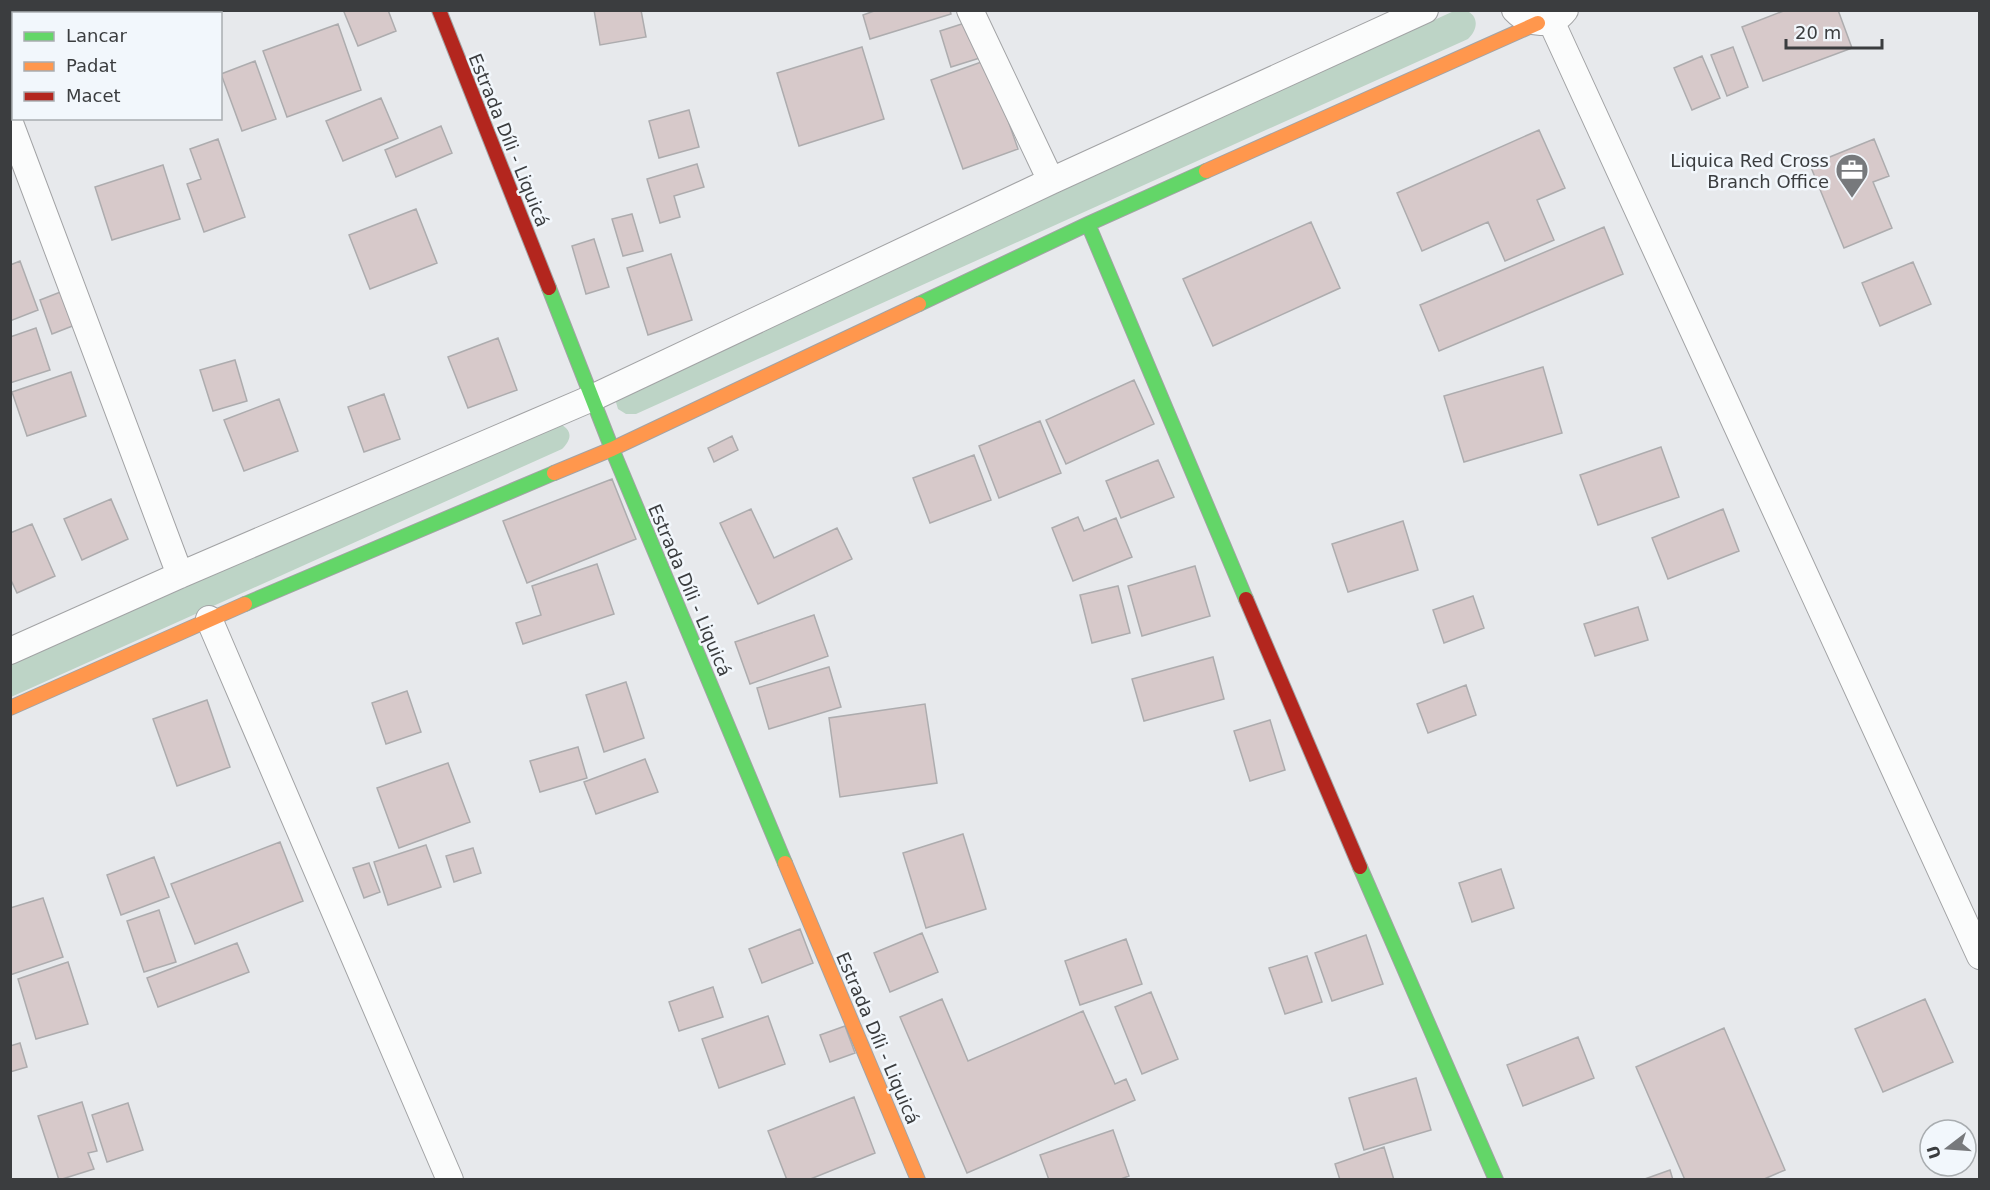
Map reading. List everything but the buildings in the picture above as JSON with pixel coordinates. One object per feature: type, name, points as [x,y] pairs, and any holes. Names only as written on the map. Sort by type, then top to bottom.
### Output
[{"type":"street","name":"Estrada Díli - Liquicá","points":[[439,10],[612,449],[918,1179]]},
{"type":"street","points":[[970,10],[1051,181]]},
{"type":"street","points":[[10,651],[180,575],[592,398],[1051,181],[1425,10]]},
{"type":"street","points":[[1515,10],[1521,18],[1551,18]]},
{"type":"street","points":[[10,708],[209,619],[612,449],[1088,224],[1551,18]]},
{"type":"street","points":[[1551,18],[1980,956]]},
{"type":"street","points":[[10,123],[180,575]]},
{"type":"street","points":[[1088,224],[1312,758],[1496,1179]]},
{"type":"street","points":[[209,619],[450,1179]]},
{"type":"green space","points":[[1454,11],[1467,11],[1475,18],[1475,29],[1468,39],[636,414],[626,414],[618,409],[615,399],[624,388]]},
{"type":"green space","points":[[549,421],[560,424],[568,430],[569,438],[562,449],[11,697],[10,664]]},
{"type":"traffic: fast","points":[[919,304],[1206,171]]},
{"type":"traffic: fast","points":[[1088,224],[1246,599]]},
{"type":"traffic: fast","points":[[549,288],[612,449],[785,863]]},
{"type":"traffic: fast","points":[[245,604],[554,473]]},
{"type":"traffic: fast","points":[[1360,867],[1496,1180]]},
{"type":"traffic: slow","points":[[1206,171],[1538,23]]},
{"type":"traffic: slow","points":[[554,473],[612,449],[919,304]]},
{"type":"traffic: slow","points":[[10,708],[245,604]]},
{"type":"traffic: slow","points":[[785,863],[918,1180]]},
{"type":"traffic: jam","points":[[439,10],[549,288]]},
{"type":"traffic: jam","points":[[1246,599],[1360,867]]},
{"type":"place","name":"Liquica Red Cross Branch Office","points":[[1852,199]]}]
